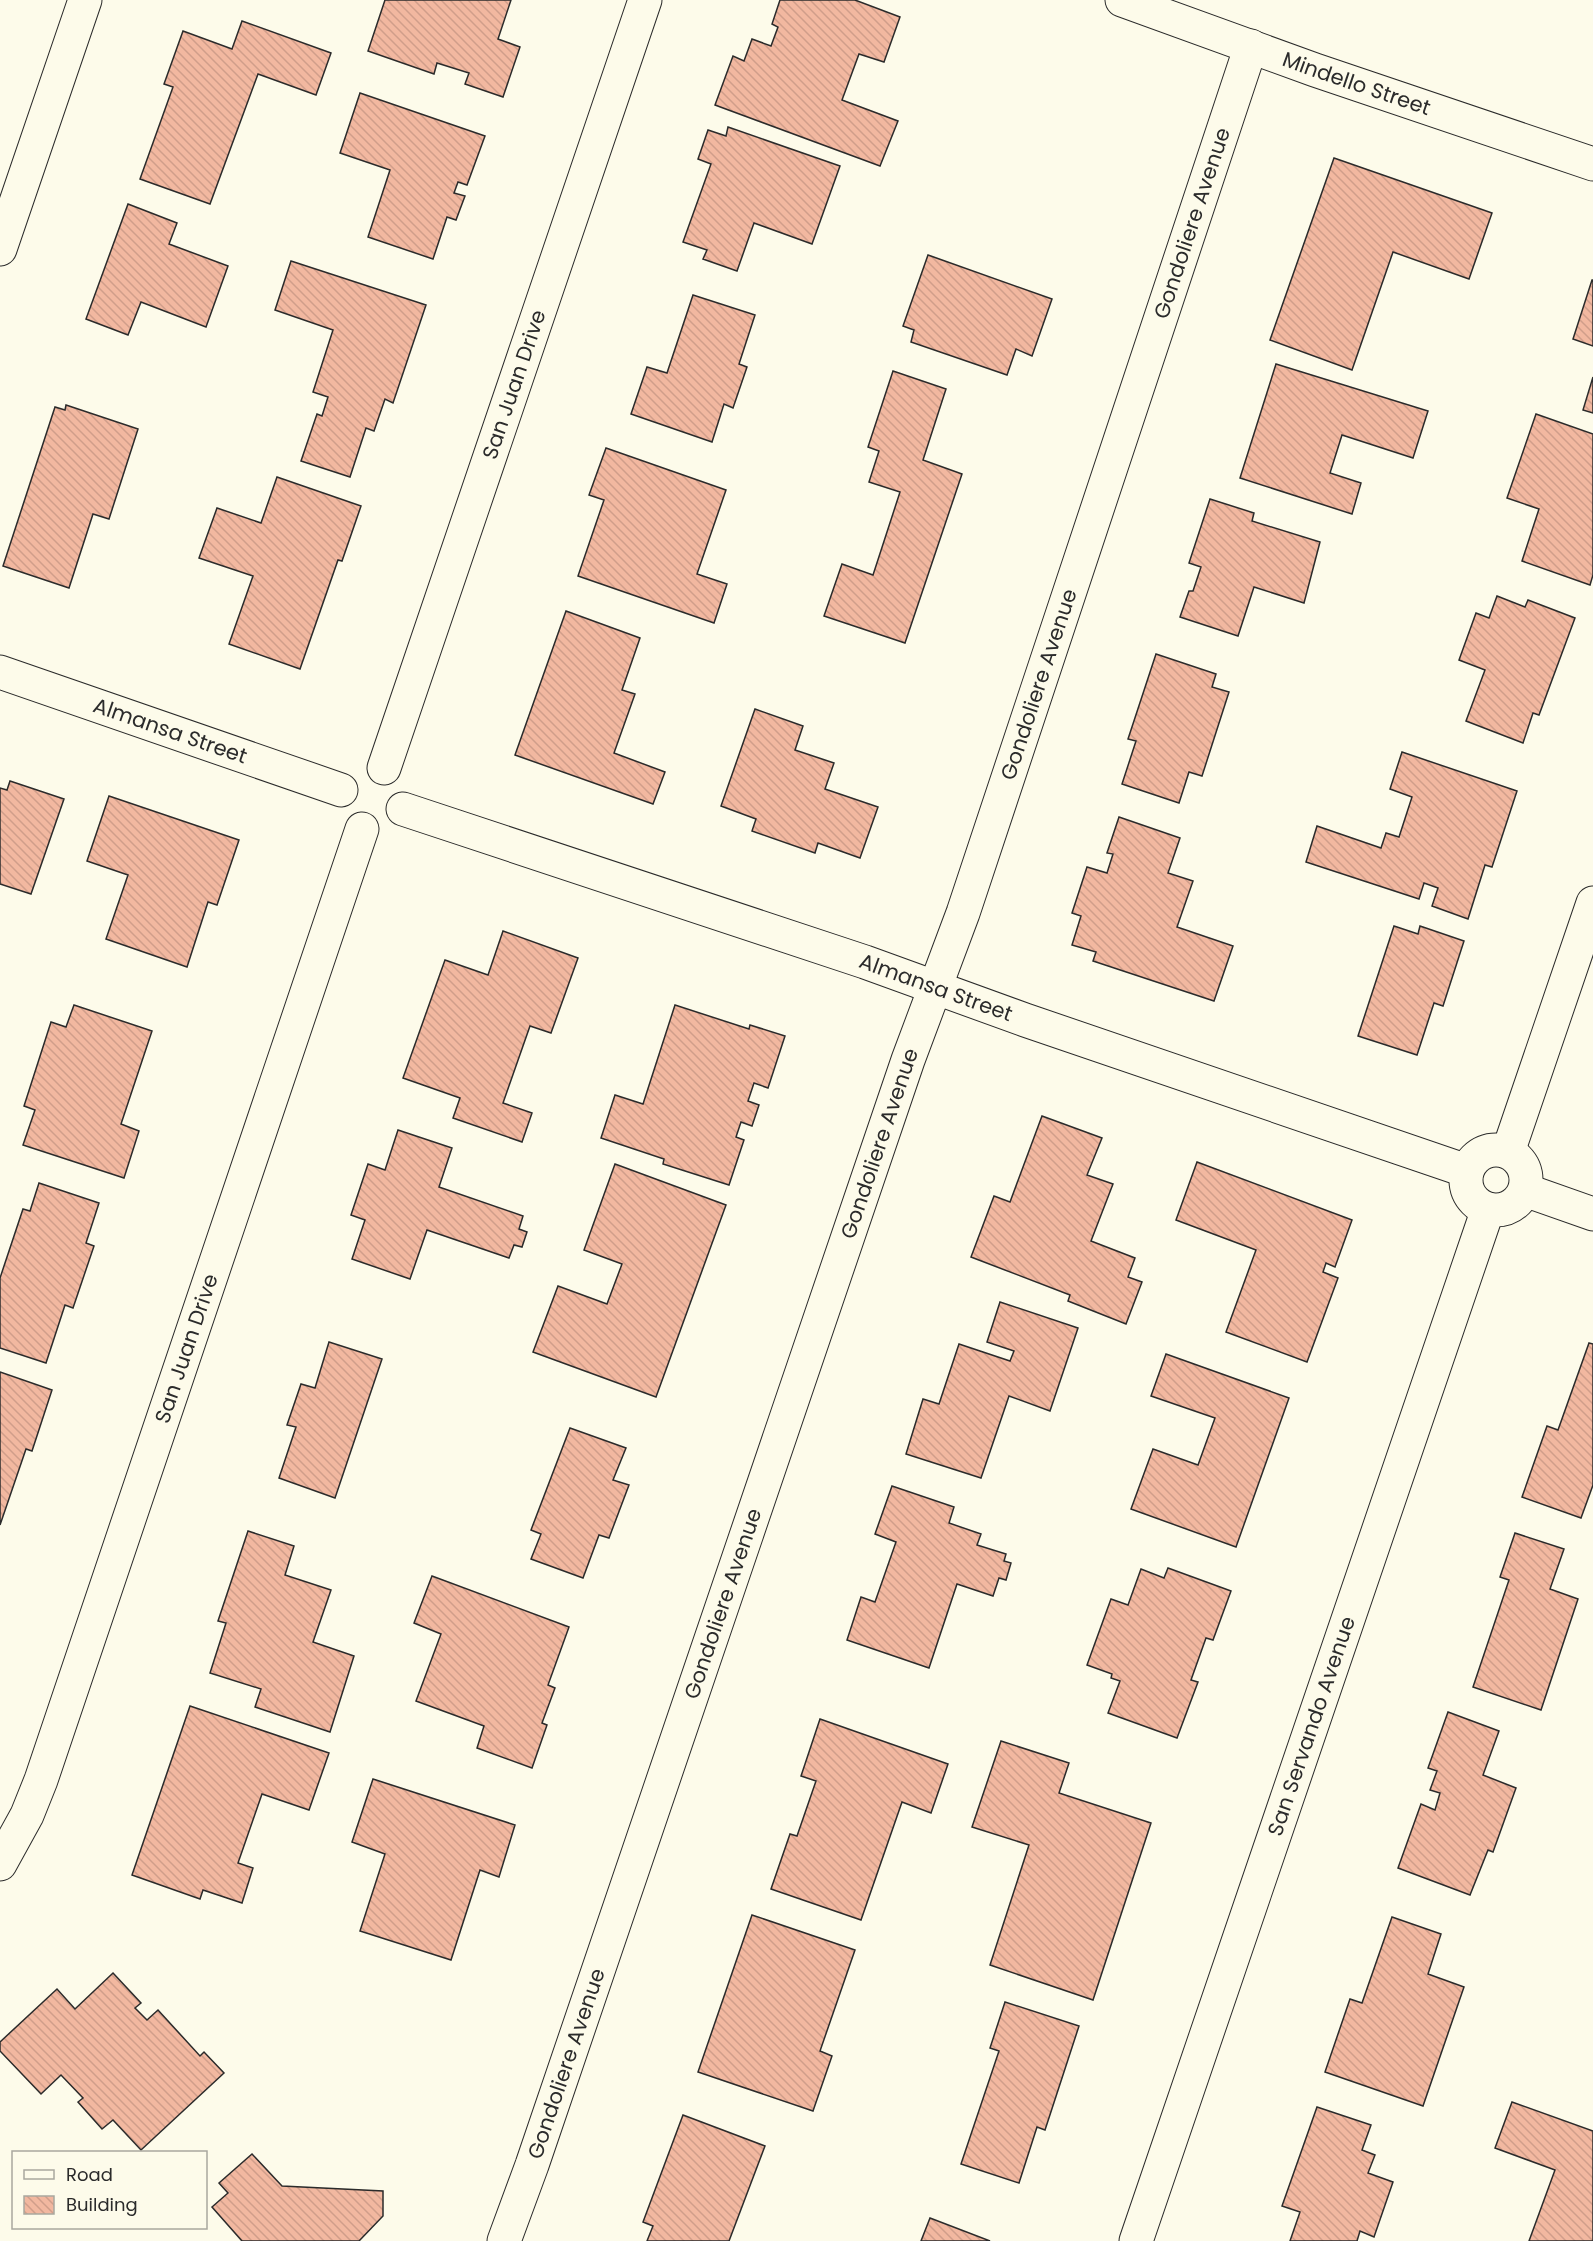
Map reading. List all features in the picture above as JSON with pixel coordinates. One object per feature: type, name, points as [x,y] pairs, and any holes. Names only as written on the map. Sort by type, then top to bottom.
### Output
[{"type":"street","points":[[0,249],[85,0]]},
{"type":"street","name":"San Juan Drive","points":[[384,768],[645,0]]},
{"type":"street","name":"Mindello Street","points":[[1122,0],[1593,164]]},
{"type":"street","name":"Gondoliere Avenue","points":[[504,2241],[532,2165],[904,1071],[963,913],[1251,46]]},
{"type":"street","name":"Almansa Street","points":[[0,672],[341,790]]},
{"type":"street","points":[[373,766],[384,768],[399,780],[403,789],[402,810],[393,823],[386,828],[362,829],[346,818],[341,809],[341,790],[352,772],[373,766]]},
{"type":"street","name":"Almansa Street","points":[[402,810],[865,962],[1467,1171]]},
{"type":"street","name":"San Juan Drive","points":[[0,1864],[27,1815],[41,1780],[362,829]]},
{"type":"street","points":[[1508,1152],[1593,903]]},
{"type":"street","points":[[1491,1150],[1508,1152],[1521,1164],[1526,1181],[1525,1190],[1518,1201],[1507,1208],[1488,1209],[1480,1205],[1468,1190],[1467,1171],[1476,1157],[1484,1153],[1491,1150]]},
{"type":"street","points":[[1525,1190],[1593,1214]]},
{"type":"street","name":"San Servando Avenue","points":[[1136,2241],[1488,1209]]},
{"type":"building","points":[[385,0],[511,0],[498,39],[520,47],[503,97],[465,84],[469,73],[437,63],[434,74],[368,51]]},
{"type":"building","points":[[780,0],[855,0],[900,17],[884,62],[859,54],[842,100],[898,121],[880,166],[715,105],[733,56],[744,61],[752,39],[771,46],[778,27],[772,24]]},
{"type":"building","points":[[242,21],[331,53],[316,95],[258,74],[210,204],[140,179],[173,87],[164,84],[183,31],[232,49]]},
{"type":"building","points":[[360,93],[485,136],[467,185],[458,182],[454,193],[465,196],[456,220],[447,217],[433,259],[368,237],[390,170],[340,153]]},
{"type":"building","points":[[728,127],[840,166],[812,244],[754,223],[737,271],[703,259],[707,250],[683,242],[711,164],[698,159],[708,130],[726,136]]},
{"type":"building","points":[[1334,158],[1492,213],[1469,279],[1393,252],[1352,370],[1270,340]]},
{"type":"building","points":[[128,204],[177,223],[169,244],[228,266],[206,327],[141,302],[128,335],[86,319]]},
{"type":"building","points":[[928,255],[1052,299],[1032,356],[1016,349],[1007,375],[911,342],[914,330],[903,326]]},
{"type":"building","points":[[291,261],[426,305],[393,403],[385,399],[374,431],[366,428],[350,477],[301,461],[317,414],[322,416],[328,397],[313,392],[333,330],[275,310]]},
{"type":"building","points":[[1593,280],[1593,346],[1573,339]]},
{"type":"building","points":[[693,295],[755,315],[739,364],[747,367],[733,408],[724,404],[712,442],[631,414],[647,367],[667,373]]},
{"type":"building","points":[[1276,364],[1428,411],[1413,458],[1342,435],[1330,473],[1361,483],[1352,514],[1240,478]]},
{"type":"building","points":[[893,371],[946,389],[923,460],[962,474],[905,643],[824,616],[842,564],[873,575],[900,492],[869,482],[879,451],[868,447]]},
{"type":"building","points":[[1593,377],[1593,413],[1583,410]]},
{"type":"building","points":[[66,405],[138,429],[109,519],[93,514],[69,588],[3,566],[55,407],[65,410]]},
{"type":"building","points":[[1536,414],[1593,434],[1593,575],[1590,585],[1522,561],[1539,509],[1507,498]]},
{"type":"building","points":[[606,448],[726,490],[697,574],[727,584],[714,623],[578,576],[604,500],[589,495]]},
{"type":"building","points":[[277,477],[361,506],[342,561],[338,560],[300,669],[229,644],[253,576],[199,558],[217,508],[261,523]]},
{"type":"building","points":[[1210,499],[1254,513],[1252,521],[1320,542],[1304,603],[1254,587],[1238,636],[1180,617],[1189,591],[1193,591],[1201,567],[1189,563]]},
{"type":"building","points":[[1497,596],[1525,607],[1528,600],[1575,618],[1539,715],[1533,713],[1523,743],[1466,721],[1485,670],[1459,660],[1476,613],[1489,618]]},
{"type":"building","points":[[566,611],[640,638],[622,690],[635,694],[614,753],[665,772],[653,804],[515,755]]},
{"type":"building","points":[[1156,654],[1216,674],[1212,687],[1229,692],[1202,776],[1189,772],[1179,803],[1122,784],[1136,741],[1128,739]]},
{"type":"building","points":[[755,709],[803,726],[795,750],[834,763],[825,789],[878,807],[860,858],[818,843],[815,853],[752,831],[756,819],[721,806]]},
{"type":"building","points":[[1402,752],[1517,791],[1492,867],[1485,865],[1468,919],[1432,906],[1438,888],[1424,883],[1419,899],[1306,862],[1317,826],[1381,848],[1386,833],[1399,837],[1412,797],[1390,789]]},
{"type":"building","points":[[10,781],[64,799],[31,894],[0,884],[0,788],[7,790]]},
{"type":"building","points":[[109,796],[239,840],[217,905],[208,902],[187,967],[106,939],[128,875],[87,861]]},
{"type":"building","points":[[1119,817],[1180,838],[1168,873],[1193,881],[1177,927],[1233,946],[1214,1001],[1093,961],[1096,952],[1072,945],[1081,916],[1072,913],[1087,867],[1107,873],[1113,854],[1107,853]]},
{"type":"building","points":[[1394,926],[1418,934],[1420,926],[1464,941],[1443,1006],[1434,1003],[1417,1055],[1358,1036]]},
{"type":"building","points":[[503,931],[578,958],[551,1033],[530,1026],[503,1103],[532,1113],[522,1142],[453,1118],[460,1098],[403,1078],[445,960],[488,975]]},
{"type":"building","points":[[74,1005],[152,1031],[121,1124],[139,1131],[124,1178],[23,1145],[35,1110],[24,1106],[51,1022],[66,1027]]},
{"type":"building","points":[[675,1005],[749,1029],[750,1025],[785,1036],[768,1088],[754,1083],[748,1101],[759,1105],[752,1126],[741,1122],[736,1137],[744,1140],[729,1185],[663,1164],[664,1159],[601,1138],[615,1095],[643,1104]]},
{"type":"building","points":[[1042,1116],[1102,1138],[1087,1175],[1113,1184],[1091,1241],[1135,1258],[1128,1277],[1142,1282],[1126,1324],[1068,1301],[1070,1295],[971,1257],[994,1196],[1010,1202]]},
{"type":"building","points":[[398,1130],[452,1148],[439,1187],[523,1216],[519,1229],[527,1232],[522,1247],[514,1245],[509,1258],[427,1230],[410,1279],[352,1259],[365,1220],[351,1215],[368,1164],[385,1170]]},
{"type":"building","points":[[1197,1162],[1352,1220],[1335,1267],[1326,1263],[1323,1272],[1338,1278],[1307,1362],[1226,1332],[1256,1250],[1176,1220]]},
{"type":"building","points":[[615,1164],[726,1205],[656,1397],[533,1352],[558,1286],[607,1304],[622,1264],[584,1250]]},
{"type":"building","points":[[39,1183],[99,1203],[86,1243],[94,1246],[73,1308],[65,1305],[46,1363],[0,1348],[0,1278],[23,1209],[30,1211]]},
{"type":"building","points":[[1000,1302],[1078,1328],[1050,1411],[1009,1396],[981,1478],[906,1454],[923,1399],[939,1404],[959,1344],[1010,1361],[1014,1351],[987,1342]]},
{"type":"building","points":[[329,1342],[382,1359],[335,1498],[279,1478],[296,1427],[287,1425],[301,1384],[315,1388]]},
{"type":"building","points":[[1589,1343],[1593,1344],[1593,1485],[1581,1518],[1522,1497],[1547,1426],[1558,1430]]},
{"type":"building","points":[[1166,1354],[1289,1398],[1236,1547],[1131,1509],[1153,1449],[1198,1465],[1215,1418],[1151,1396]]},
{"type":"building","points":[[0,1372],[52,1390],[32,1451],[26,1449],[0,1525]]},
{"type":"building","points":[[570,1428],[626,1448],[613,1480],[629,1485],[609,1538],[599,1535],[583,1578],[531,1559],[541,1534],[531,1530]]},
{"type":"building","points":[[892,1486],[954,1507],[949,1523],[981,1534],[977,1545],[1006,1554],[1004,1561],[1011,1563],[1006,1580],[999,1578],[993,1596],[957,1584],[929,1668],[847,1640],[861,1597],[875,1602],[896,1542],[875,1534]]},
{"type":"building","points":[[248,1531],[294,1546],[285,1575],[331,1590],[313,1642],[354,1656],[330,1732],[255,1707],[261,1689],[210,1673],[226,1623],[218,1621]]},
{"type":"building","points":[[1515,1533],[1564,1549],[1550,1589],[1578,1599],[1541,1710],[1473,1687],[1509,1580],[1500,1577]]},
{"type":"building","points":[[1168,1568],[1231,1591],[1213,1640],[1206,1638],[1191,1680],[1198,1682],[1177,1738],[1108,1713],[1120,1681],[1111,1678],[1112,1674],[1087,1665],[1111,1599],[1128,1605],[1141,1569],[1164,1578]]},
{"type":"building","points":[[432,1576],[569,1627],[548,1685],[555,1688],[542,1723],[547,1725],[532,1768],[477,1748],[484,1726],[416,1701],[441,1634],[414,1623]]},
{"type":"building","points":[[190,1706],[329,1753],[309,1810],[262,1794],[238,1863],[253,1868],[242,1903],[203,1890],[200,1899],[132,1875]]},
{"type":"building","points":[[1448,1712],[1499,1731],[1483,1775],[1516,1788],[1493,1852],[1488,1850],[1470,1895],[1398,1868],[1421,1804],[1435,1810],[1440,1793],[1430,1790],[1437,1771],[1428,1768]]},
{"type":"building","points":[[820,1719],[948,1764],[931,1813],[902,1802],[861,1920],[771,1889],[790,1834],[797,1836],[816,1781],[801,1776]]},
{"type":"building","points":[[1001,1741],[1069,1763],[1059,1793],[1151,1823],[1093,2000],[990,1965],[1029,1845],[972,1827]]},
{"type":"building","points":[[373,1779],[515,1825],[499,1877],[480,1870],[451,1960],[360,1931],[385,1854],[352,1842]]},
{"type":"building","points":[[752,1915],[855,1950],[820,2051],[832,2056],[813,2111],[698,2072]]},
{"type":"building","points":[[1392,1917],[1441,1934],[1428,1974],[1464,1987],[1423,2106],[1325,2072],[1350,1999],[1362,2003]]},
{"type":"building","points":[[113,1973],[141,2003],[135,2008],[147,2020],[158,2010],[200,2056],[204,2052],[224,2073],[141,2150],[113,2120],[102,2129],[78,2102],[83,2098],[61,2075],[41,2094],[0,2051],[0,2042],[57,1989],[75,2009]]},
{"type":"building","points":[[1005,2002],[1079,2026],[1045,2130],[1037,2127],[1019,2183],[961,2164],[999,2051],[990,2048]]},
{"type":"building","points":[[1512,2102],[1593,2131],[1593,2241],[1529,2241],[1555,2170],[1495,2148]]},
{"type":"building","points":[[1317,2107],[1371,2125],[1362,2150],[1375,2155],[1368,2173],[1393,2182],[1374,2237],[1360,2231],[1357,2241],[1290,2241],[1300,2212],[1282,2206]]},
{"type":"building","points":[[683,2115],[765,2146],[729,2241],[647,2241],[653,2226],[643,2222]]},
{"type":"building","points":[[252,2154],[282,2186],[383,2191],[383,2216],[359,2241],[242,2241],[212,2207],[228,2193],[219,2183]]},
{"type":"building","points":[[930,2218],[990,2241],[921,2241]]}]
